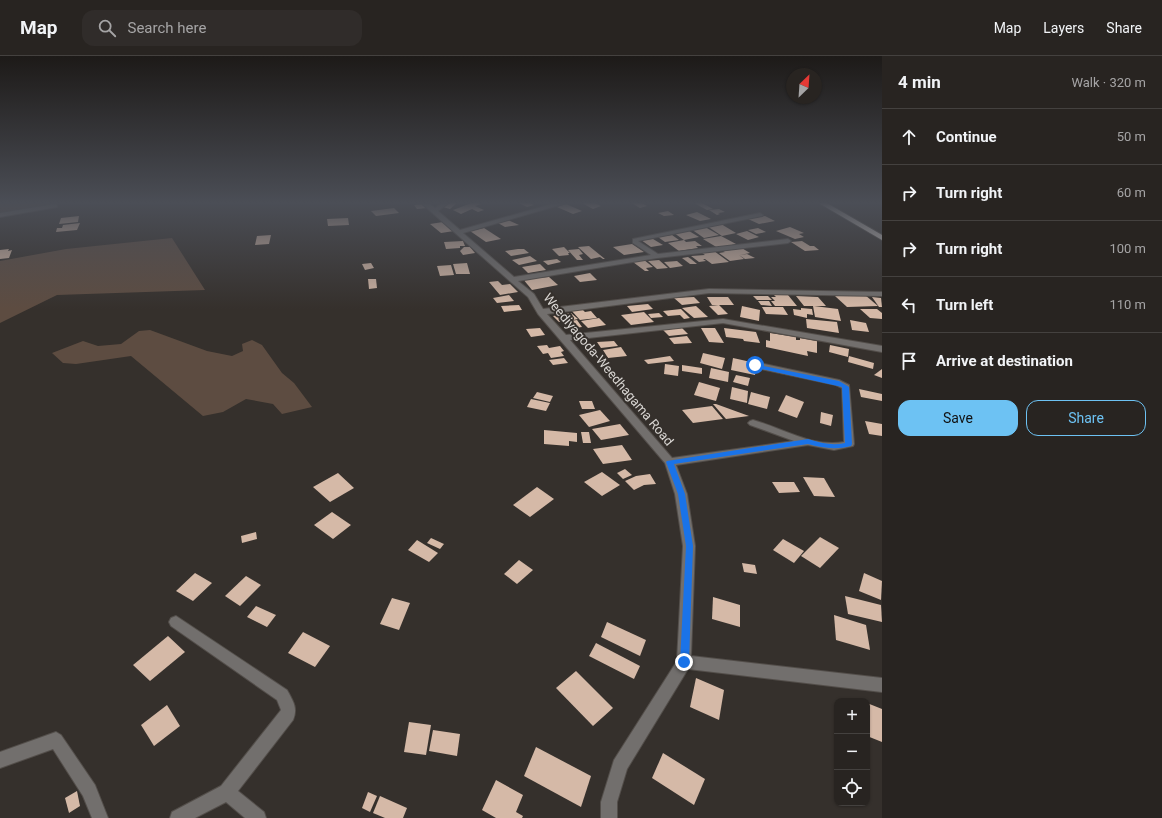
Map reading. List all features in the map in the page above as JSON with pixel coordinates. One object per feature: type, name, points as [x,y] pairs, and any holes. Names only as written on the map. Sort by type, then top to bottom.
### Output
[{"type":"street","name":"Weediyagoda-Weedhagama Road","points":[[464,238],[531,296],[541,312],[670,462],[681,494],[690,546],[684,662],[620,766],[609,802],[609,818]]},
{"type":"street","points":[[647,238],[635,240],[635,242],[657,256]]},
{"type":"street","points":[[512,280],[657,256],[788,241]]},
{"type":"street","points":[[541,312],[709,291],[882,294]]},
{"type":"street","points":[[564,338],[723,321],[882,349]]},
{"type":"street","points":[[753,423],[823,446],[835,447],[849,444],[846,387],[839,383],[755,365]]},
{"type":"street","points":[[670,462],[808,442]]},
{"type":"street","points":[[176,622],[282,695],[289,709],[288,715],[227,792],[178,818]]},
{"type":"street","points":[[684,662],[882,685]]},
{"type":"street","points":[[0,760],[56,740],[89,791],[100,818]]},
{"type":"street","points":[[227,792],[258,818]]},
{"type":"shaded area","points":[[172,238],[205,290],[57,295],[0,323],[0,261],[66,249]]},
{"type":"shaded area","points":[[150,330],[207,351],[232,356],[243,351],[242,344],[252,340],[262,345],[282,373],[294,383],[312,407],[282,414],[273,404],[246,399],[223,412],[203,416],[131,356],[76,364],[63,363],[52,353],[83,341],[98,346],[121,344],[139,331]]},
{"type":"building","points":[[257,238],[270,238],[269,244],[255,245]]},
{"type":"building","points":[[480,238],[499,238],[501,239],[486,242]]},
{"type":"building","points":[[659,238],[676,238],[679,240],[665,242]]},
{"type":"building","points":[[681,238],[696,238],[684,240]]},
{"type":"building","points":[[724,238],[736,244],[718,248],[703,239]]},
{"type":"building","points":[[743,238],[757,238],[748,240]]},
{"type":"building","points":[[653,239],[663,245],[651,247],[641,240]]},
{"type":"building","points":[[684,240],[686,242],[695,241],[702,246],[696,246],[698,248],[679,251],[668,243]]},
{"type":"building","points":[[463,241],[465,246],[446,249],[444,242]]},
{"type":"building","points":[[802,241],[819,250],[805,251],[791,242]]},
{"type":"building","points":[[632,244],[644,252],[624,255],[613,247]]},
{"type":"building","points":[[589,246],[605,259],[600,257],[591,259],[578,247]]},
{"type":"building","points":[[464,247],[470,247],[475,253],[463,255],[460,251]]},
{"type":"building","points":[[564,247],[570,253],[568,253],[569,255],[559,256],[552,249]]},
{"type":"building","points":[[740,247],[750,253],[740,255],[747,254],[755,258],[745,259],[739,255],[744,259],[730,261],[719,253],[731,250],[728,248]]},
{"type":"building","points":[[9,249],[8,251],[12,250],[9,258],[0,259],[0,250]]},
{"type":"building","points":[[524,249],[529,253],[511,256],[505,251]]},
{"type":"building","points":[[579,249],[583,254],[579,255],[583,260],[577,260],[568,250]]},
{"type":"building","points":[[714,251],[729,262],[712,264],[703,259],[706,261],[699,262],[691,256],[705,255],[702,253]]},
{"type":"building","points":[[530,256],[537,261],[519,265],[512,260]]},
{"type":"building","points":[[688,257],[697,264],[690,264],[682,258]]},
{"type":"building","points":[[557,259],[561,262],[548,265],[543,261]]},
{"type":"building","points":[[644,260],[653,267],[646,268],[649,271],[645,271],[633,262]]},
{"type":"building","points":[[659,260],[668,268],[657,269],[648,261]]},
{"type":"building","points":[[677,261],[683,266],[670,268],[664,262]]},
{"type":"building","points":[[371,263],[374,268],[365,270],[362,264]]},
{"type":"building","points":[[467,263],[470,274],[456,274],[453,264]]},
{"type":"building","points":[[540,264],[546,270],[528,273],[522,267]]},
{"type":"building","points":[[451,265],[454,275],[440,276],[437,266]]},
{"type":"building","points":[[590,273],[597,280],[580,282],[574,276]]},
{"type":"building","points":[[549,277],[558,285],[532,290],[523,279]]},
{"type":"building","points":[[368,279],[376,279],[377,288],[369,289]]},
{"type":"building","points":[[498,281],[502,285],[510,284],[518,292],[500,295],[489,282]]},
{"type":"building","points":[[509,295],[514,301],[497,303],[493,298]]},
{"type":"building","points":[[774,295],[788,295],[797,306],[775,306],[771,301],[775,301],[771,297],[776,297]]},
{"type":"building","points":[[865,295],[878,306],[847,307],[835,296]]},
{"type":"building","points":[[753,296],[768,296],[772,300],[757,300]]},
{"type":"building","points":[[796,296],[818,297],[826,306],[814,306],[838,309],[841,321],[815,317],[813,306],[804,306]]},
{"type":"building","points":[[694,297],[700,303],[682,305],[674,298]]},
{"type":"building","points":[[707,297],[728,297],[734,305],[712,305]]},
{"type":"building","points":[[872,297],[881,298],[882,307],[879,307]]},
{"type":"building","points":[[758,301],[769,301],[772,306],[761,305]]},
{"type":"building","points":[[648,304],[653,309],[632,312],[627,306]]},
{"type":"building","points":[[519,305],[522,310],[504,312],[501,306]]},
{"type":"building","points":[[719,305],[728,314],[718,315],[709,306]]},
{"type":"building","points":[[696,306],[708,317],[694,318],[682,308]]},
{"type":"building","points":[[742,306],[760,310],[759,321],[740,317]]},
{"type":"building","points":[[762,307],[783,307],[788,315],[766,314]]},
{"type":"building","points":[[801,308],[812,309],[813,315],[807,314],[807,318],[794,315],[793,309],[801,310]]},
{"type":"building","points":[[582,309],[585,312],[591,311],[597,318],[580,320],[571,310]]},
{"type":"building","points":[[681,309],[690,318],[684,319],[680,315],[668,316],[663,311]]},
{"type":"building","points":[[860,309],[877,309],[882,313],[882,319],[870,318]]},
{"type":"building","points":[[644,312],[654,322],[631,325],[621,315]]},
{"type":"building","points":[[571,313],[578,319],[564,322],[577,320],[582,327],[567,329],[562,322],[559,322],[553,316]]},
{"type":"building","points":[[659,313],[663,317],[651,318],[648,314]]},
{"type":"building","points":[[599,318],[606,325],[588,328],[581,321]]},
{"type":"building","points":[[806,319],[837,322],[839,333],[807,328]]},
{"type":"building","points":[[850,320],[866,323],[869,332],[852,330]]},
{"type":"building","points":[[540,328],[545,335],[531,337],[526,329]]},
{"type":"building","points":[[682,328],[688,334],[669,336],[663,330]]},
{"type":"building","points":[[701,328],[715,328],[724,343],[709,342]]},
{"type":"building","points":[[724,328],[756,332],[760,343],[726,337]]},
{"type":"building","points":[[770,333],[796,337],[796,340],[800,340],[800,338],[817,341],[817,353],[807,351],[808,356],[766,347],[766,340],[770,341]]},
{"type":"building","points":[[687,336],[692,343],[674,344],[669,338]]},
{"type":"building","points":[[614,341],[618,346],[601,348],[597,342]]},
{"type":"building","points":[[547,345],[549,348],[560,346],[564,351],[561,352],[564,356],[551,358],[548,353],[543,354],[537,346]]},
{"type":"building","points":[[830,345],[849,349],[848,357],[829,352]]},
{"type":"building","points":[[621,347],[627,356],[608,358],[603,350]]},
{"type":"building","points":[[703,353],[725,358],[722,369],[700,363]]},
{"type":"building","points":[[670,356],[674,361],[648,364],[644,360]]},
{"type":"building","points":[[849,356],[874,363],[873,369],[848,362]]},
{"type":"building","points":[[564,358],[568,363],[553,365],[549,360]]},
{"type":"building","points":[[733,358],[751,362],[751,365],[756,367],[755,375],[731,370]]},
{"type":"building","points":[[665,364],[679,366],[678,376],[664,374]]},
{"type":"building","points":[[682,365],[702,368],[702,374],[682,371]]},
{"type":"building","points":[[711,368],[729,372],[728,382],[709,378]]},
{"type":"building","points":[[882,369],[882,378],[874,375]]},
{"type":"building","points":[[736,375],[750,378],[748,386],[733,382]]},
{"type":"building","points":[[699,382],[720,388],[716,401],[694,395]]},
{"type":"building","points":[[732,387],[748,391],[747,403],[730,399]]},
{"type":"building","points":[[859,389],[882,394],[882,401],[861,397]]},
{"type":"building","points":[[537,392],[553,396],[550,402],[533,398]]},
{"type":"building","points":[[751,392],[770,397],[767,409],[748,404]]},
{"type":"building","points":[[786,395],[804,402],[797,418],[778,411]]},
{"type":"building","points":[[531,399],[550,403],[546,411],[527,407]]},
{"type":"building","points":[[579,401],[592,401],[595,409],[582,409]]},
{"type":"building","points":[[713,404],[716,404],[749,416],[726,419]]},
{"type":"building","points":[[712,406],[723,419],[693,423],[682,410]]},
{"type":"building","points":[[600,410],[610,421],[589,427],[579,415]]},
{"type":"building","points":[[821,412],[833,415],[831,426],[820,423]]},
{"type":"building","points":[[865,421],[882,424],[882,436],[869,434]]},
{"type":"building","points":[[620,424],[629,435],[601,440],[592,429]]},
{"type":"building","points":[[544,430],[577,433],[577,442],[569,441],[569,446],[544,444]]},
{"type":"building","points":[[581,432],[589,432],[591,443],[583,443]]},
{"type":"building","points":[[622,445],[632,460],[603,464],[593,449]]},
{"type":"building","points":[[625,469],[632,475],[623,479],[617,473]]},
{"type":"building","points":[[602,472],[620,485],[602,496],[584,482]]},
{"type":"building","points":[[338,473],[354,488],[330,502],[313,487]]},
{"type":"building","points":[[650,474],[656,484],[644,485],[634,490],[625,481],[636,476]]},
{"type":"building","points":[[803,477],[824,478],[835,497],[814,496]]},
{"type":"building","points":[[772,482],[794,482],[800,492],[779,493]]},
{"type":"building","points":[[537,487],[554,499],[530,517],[513,505]]},
{"type":"building","points":[[332,512],[351,525],[333,539],[314,525]]},
{"type":"building","points":[[256,532],[257,539],[242,543],[241,536]]},
{"type":"building","points":[[820,537],[839,548],[820,568],[801,556]]},
{"type":"building","points":[[431,538],[444,544],[440,549],[427,543]]},
{"type":"building","points":[[783,539],[804,551],[794,563],[773,550]]},
{"type":"building","points":[[417,540],[438,553],[429,562],[408,550]]},
{"type":"building","points":[[519,560],[533,570],[517,584],[504,574]]},
{"type":"building","points":[[742,563],[755,565],[757,574],[744,572]]},
{"type":"building","points":[[195,573],[212,583],[193,601],[176,591]]},
{"type":"building","points":[[864,573],[882,581],[881,600],[859,591]]},
{"type":"building","points":[[246,576],[261,585],[240,606],[225,596]]},
{"type":"building","points":[[845,596],[881,605],[882,622],[848,614]]},
{"type":"building","points":[[713,597],[740,605],[740,627],[712,619]]},
{"type":"building","points":[[392,598],[410,603],[399,630],[380,624]]},
{"type":"building","points":[[256,606],[276,615],[267,627],[247,617]]},
{"type":"building","points":[[834,615],[866,625],[870,650],[836,640]]},
{"type":"building","points":[[607,622],[646,640],[640,656],[601,637]]},
{"type":"building","points":[[303,632],[330,646],[315,667],[288,653]]},
{"type":"building","points":[[168,636],[185,652],[150,681],[133,665]]},
{"type":"building","points":[[596,643],[640,666],[634,679],[589,656]]},
{"type":"building","points":[[576,671],[613,708],[593,726],[556,688]]},
{"type":"building","points":[[696,678],[724,690],[719,720],[690,707]]},
{"type":"building","points":[[870,704],[882,709],[882,742],[870,737]]},
{"type":"building","points":[[167,705],[180,726],[154,746],[141,725]]},
{"type":"building","points":[[409,722],[431,725],[426,755],[404,752]]},
{"type":"building","points":[[433,730],[460,734],[457,756],[429,751]]},
{"type":"building","points":[[536,747],[591,776],[581,807],[524,776]]},
{"type":"building","points":[[663,753],[705,779],[694,805],[652,778]]},
{"type":"building","points":[[496,780],[523,795],[516,812],[523,816],[522,818],[496,818],[482,810]]},
{"type":"building","points":[[77,791],[80,806],[69,813],[65,798]]},
{"type":"building","points":[[368,792],[377,796],[370,812],[362,808]]},
{"type":"building","points":[[380,796],[407,808],[403,818],[385,818],[373,813]]},
{"type":"route","points":[[684,662],[690,546],[681,494],[670,462],[808,442],[823,446],[835,447],[849,444],[846,387],[839,383],[755,365]]}]
